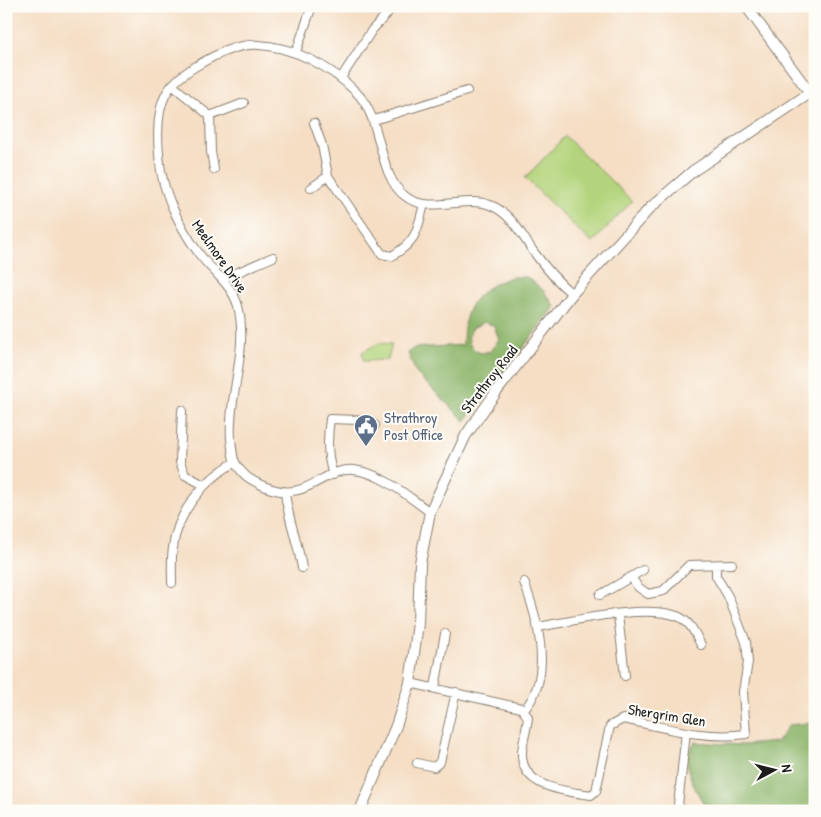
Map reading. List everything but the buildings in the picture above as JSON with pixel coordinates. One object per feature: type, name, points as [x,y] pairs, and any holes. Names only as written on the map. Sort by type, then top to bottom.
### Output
[{"type":"street","points":[[296,52],[312,6]]},
{"type":"street","points":[[746,6],[812,91]]},
{"type":"street","points":[[340,78],[372,30],[387,14]]},
{"type":"street","name":"Meelmore Drive","points":[[235,462],[230,419],[239,363],[238,308],[232,292],[190,239],[176,214],[161,173],[158,131],[164,98],[172,85],[192,68],[215,55],[258,44],[296,52],[340,78],[359,94],[374,120],[389,171],[396,187],[413,202],[424,204],[477,202],[487,204],[502,211],[547,267],[572,294]]},
{"type":"street","points":[[172,85],[210,116],[211,152],[214,169]]},
{"type":"street","points":[[374,120],[467,91]]},
{"type":"street","name":"Strathroy Road","points":[[410,683],[418,623],[420,563],[430,512],[456,453],[479,415],[572,294],[650,208],[693,172],[812,91]]},
{"type":"street","points":[[210,116],[244,103]]},
{"type":"street","points":[[314,123],[322,146],[328,176],[382,254],[392,256],[408,247],[416,234],[424,204]]},
{"type":"street","points":[[311,188],[328,176]]},
{"type":"street","points":[[222,279],[273,257]]},
{"type":"street","points":[[182,410],[180,462],[185,475],[204,485]]},
{"type":"street","points":[[333,475],[330,466],[328,435],[330,420],[359,420],[375,425]]},
{"type":"street","points":[[172,583],[173,548],[178,524],[204,485],[219,472],[235,462],[252,481],[285,493],[299,490],[350,469],[368,472],[430,512]]},
{"type":"street","points":[[285,493],[288,518],[298,545],[302,568]]},
{"type":"street","points":[[631,577],[638,588],[648,594],[662,591],[689,565],[732,564]]},
{"type":"street","name":"Shergrim Glen","points":[[524,710],[528,717],[522,759],[531,776],[547,787],[590,795],[596,791],[610,726],[623,719],[686,732],[725,737],[746,734],[743,692],[748,662],[746,642],[728,596],[716,576],[716,565]]},
{"type":"street","points":[[600,595],[643,570]]},
{"type":"street","points":[[360,811],[396,726],[410,683],[456,692],[524,710],[533,698],[542,651],[538,627],[524,582]]},
{"type":"street","points":[[538,627],[574,619],[636,612],[677,616],[691,626],[701,645]]},
{"type":"street","points":[[618,615],[626,676]]},
{"type":"street","points":[[434,688],[445,634]]},
{"type":"street","points":[[417,763],[434,767],[440,762],[456,692]]},
{"type":"street","points":[[684,811],[678,805],[686,732]]},
{"type":"green space","points":[[565,136],[632,201],[592,243],[525,178]]},
{"type":"green space","points":[[512,277],[527,277],[544,291],[555,307],[465,421],[416,373],[408,353],[414,348],[463,345],[465,320],[474,301],[489,287]],"holes":[[[485,322],[494,326],[499,339],[491,351],[481,353],[474,349],[469,343],[472,328]]]},
{"type":"green space","points":[[379,343],[392,344],[388,360],[364,361],[362,352]]},
{"type":"green space","points":[[815,722],[815,811],[708,811],[694,785],[688,768],[690,750],[695,742],[742,745],[777,742],[789,725]]},
{"type":"place","name":"Strathroy Post Office","points":[[366,447]]}]
